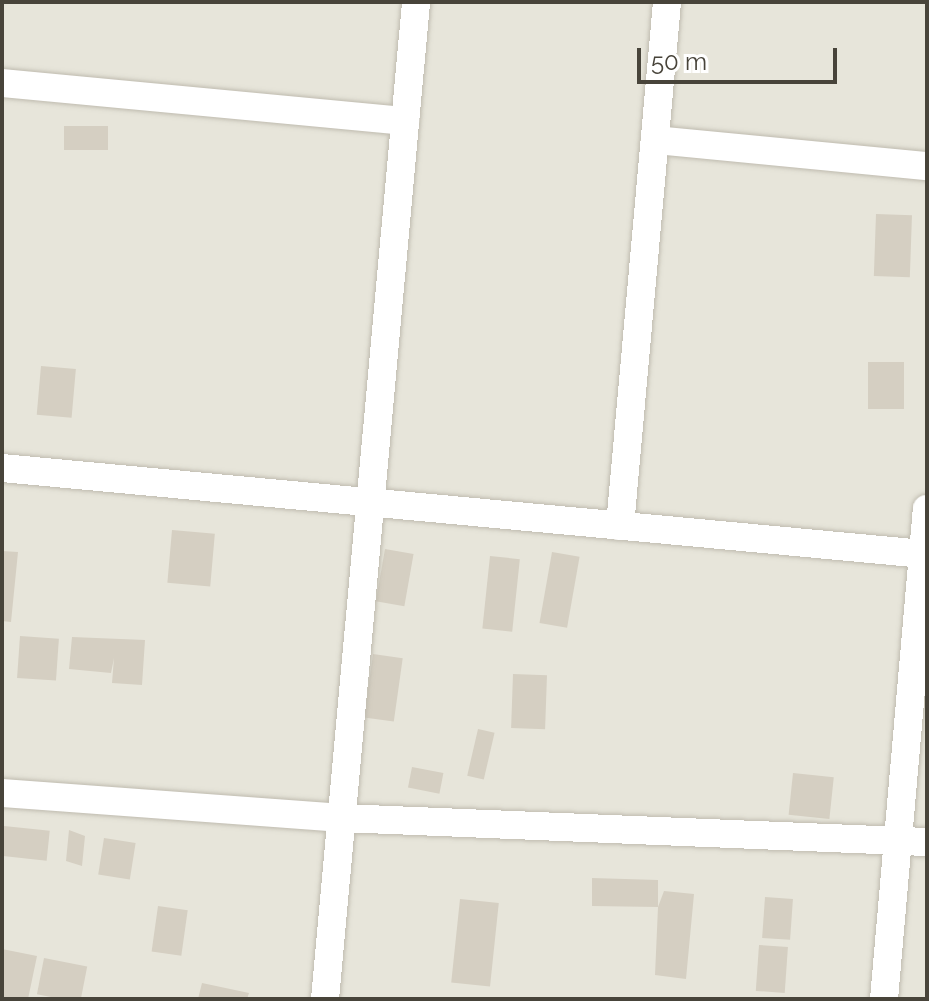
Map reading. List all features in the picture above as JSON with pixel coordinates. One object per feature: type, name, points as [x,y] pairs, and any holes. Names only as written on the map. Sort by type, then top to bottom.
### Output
[{"type":"street","points":[[325,999],[416,2]]},
{"type":"street","points":[[620,526],[667,2]]},
{"type":"street","points":[[2,83],[405,121]]},
{"type":"street","points":[[655,140],[927,166]]},
{"type":"street","points":[[2,468],[923,554]]},
{"type":"street","points":[[884,999],[927,509]]},
{"type":"street","points":[[2,793],[342,818],[927,842]]},
{"type":"shaded area","points":[[2,2],[927,2],[927,999],[2,999]]},
{"type":"building","points":[[64,126],[108,126],[108,150],[64,150]]},
{"type":"building","points":[[876,214],[912,215],[910,277],[874,276]]},
{"type":"building","points":[[868,362],[904,362],[904,409],[868,409]]},
{"type":"building","points":[[41,366],[76,369],[72,418],[37,415]]},
{"type":"building","points":[[172,530],[215,534],[210,587],[167,583]]},
{"type":"building","points":[[385,549],[414,554],[404,606],[376,601]]},
{"type":"building","points":[[2,551],[18,552],[11,622],[2,621]]},
{"type":"building","points":[[552,552],[580,557],[567,628],[539,623]]},
{"type":"building","points":[[490,556],[520,559],[512,632],[482,629]]},
{"type":"building","points":[[20,636],[59,639],[56,681],[17,678]]},
{"type":"building","points":[[72,637],[145,640],[142,685],[112,683],[114,658],[111,673],[69,669]]},
{"type":"building","points":[[373,654],[403,658],[394,722],[364,717]]},
{"type":"building","points":[[513,674],[547,675],[545,729],[511,728]]},
{"type":"building","points":[[478,729],[495,733],[484,780],[467,776]]},
{"type":"building","points":[[412,767],[443,773],[439,794],[408,788]]},
{"type":"building","points":[[793,773],[834,777],[829,819],[789,815]]},
{"type":"building","points":[[4,826],[50,831],[47,861],[2,856]]},
{"type":"building","points":[[69,830],[85,836],[82,866],[66,861]]},
{"type":"building","points":[[104,838],[136,843],[130,880],[98,875]]},
{"type":"building","points":[[592,878],[658,880],[658,907],[592,906]]},
{"type":"building","points":[[664,891],[694,894],[686,979],[655,975],[658,907]]},
{"type":"building","points":[[765,897],[793,899],[790,940],[762,938]]},
{"type":"building","points":[[460,899],[499,903],[490,987],[451,983]]},
{"type":"building","points":[[158,906],[188,910],[181,956],[152,952]]},
{"type":"building","points":[[759,945],[788,947],[785,993],[756,991]]},
{"type":"building","points":[[2,949],[37,956],[28,999],[2,999]]},
{"type":"building","points":[[44,958],[87,966],[81,999],[37,994]]},
{"type":"building","points":[[202,983],[249,993],[247,999],[198,999]]}]
